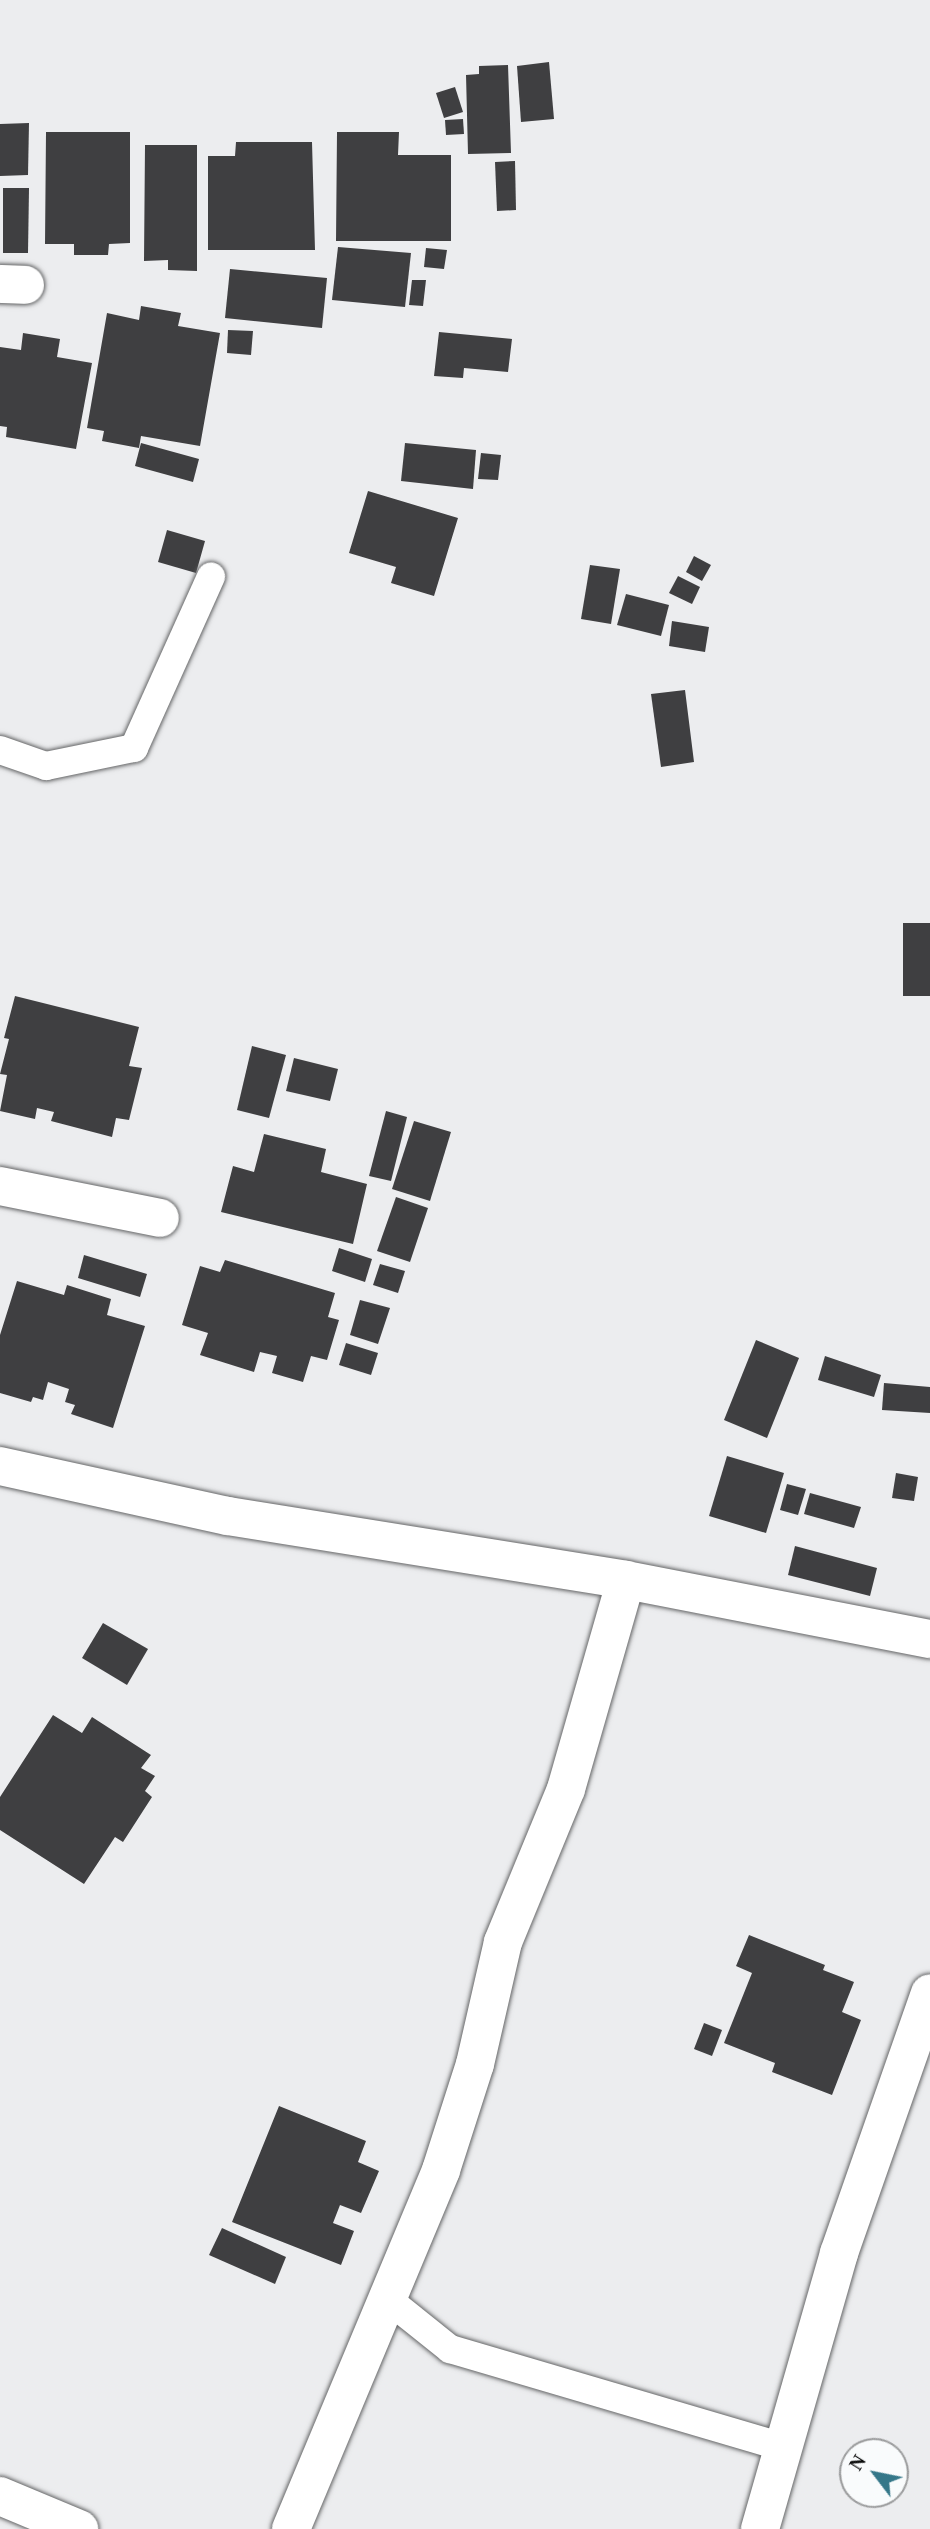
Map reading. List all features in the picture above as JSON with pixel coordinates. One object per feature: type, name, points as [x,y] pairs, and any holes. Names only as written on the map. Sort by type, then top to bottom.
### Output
[{"type":"street","points":[[0,1186],[160,1218]]},
{"type":"street","points":[[0,1466],[228,1516],[626,1580],[930,1639]]},
{"type":"street","points":[[291,2529],[390,2301],[441,2170],[474,2064],[503,1942],[566,1789],[626,1580]]},
{"type":"street","points":[[760,2529],[839,2253],[930,1993]]},
{"type":"street","points":[[0,2496],[79,2529]]},
{"type":"lane","points":[[0,750],[46,766],[134,748],[211,577]]},
{"type":"lane","points":[[390,2301],[450,2349],[784,2447]]},
{"type":"building","points":[[549,62],[554,119],[521,122],[517,66]]},
{"type":"building","points":[[508,65],[511,153],[468,154],[466,75],[479,74],[479,66]]},
{"type":"building","points":[[455,87],[463,112],[444,118],[436,93]]},
{"type":"building","points":[[463,119],[464,134],[446,135],[445,120]]},
{"type":"building","points":[[29,123],[28,175],[0,176],[0,124]]},
{"type":"building","points":[[46,132],[130,132],[130,243],[109,244],[108,255],[74,255],[74,244],[45,244]]},
{"type":"building","points":[[337,132],[399,132],[398,155],[451,155],[451,241],[336,241]]},
{"type":"building","points":[[236,142],[312,142],[315,250],[208,250],[208,156],[235,156]]},
{"type":"building","points":[[145,145],[197,145],[197,271],[168,270],[168,260],[144,261]]},
{"type":"building","points":[[515,161],[516,210],[497,211],[495,162]]},
{"type":"building","points":[[3,188],[29,188],[28,253],[3,253]]},
{"type":"building","points":[[338,247],[411,253],[405,307],[332,300]]},
{"type":"building","points":[[426,248],[447,250],[444,269],[424,267]]},
{"type":"building","points":[[230,269],[327,278],[322,328],[225,318]]},
{"type":"building","points":[[412,280],[426,280],[423,306],[409,305]]},
{"type":"building","points":[[141,306],[181,313],[178,326],[220,333],[200,446],[141,436],[139,448],[102,441],[104,431],[87,428],[107,313],[139,320]]},
{"type":"building","points":[[228,330],[253,331],[251,355],[227,353]]},
{"type":"building","points":[[439,332],[512,339],[508,372],[464,368],[463,378],[434,376]]},
{"type":"building","points":[[23,333],[60,339],[57,357],[92,363],[76,449],[6,437],[7,427],[0,426],[0,347],[21,350]]},
{"type":"building","points":[[141,443],[199,459],[193,482],[135,466]]},
{"type":"building","points":[[405,443],[476,450],[473,489],[401,481]]},
{"type":"building","points":[[481,453],[501,455],[498,480],[478,479]]},
{"type":"building","points":[[368,491],[458,518],[434,596],[391,583],[396,567],[349,553]]},
{"type":"building","points":[[167,530],[205,541],[196,573],[158,562]]},
{"type":"building","points":[[694,556],[711,565],[702,581],[686,572]]},
{"type":"building","points":[[590,565],[620,569],[611,624],[581,619]]},
{"type":"building","points":[[678,576],[700,587],[692,604],[669,593]]},
{"type":"building","points":[[626,594],[669,605],[661,636],[617,625]]},
{"type":"building","points":[[672,621],[709,627],[705,652],[669,646]]},
{"type":"building","points":[[685,690],[694,762],[661,767],[651,694]]},
{"type":"building","points":[[903,923],[930,923],[930,996],[903,996]]},
{"type":"building","points":[[15,996],[139,1027],[129,1066],[142,1068],[129,1120],[116,1118],[112,1137],[51,1121],[54,1112],[37,1108],[35,1119],[0,1111],[7,1075],[0,1074],[9,1039],[4,1038]]},
{"type":"building","points":[[252,1046],[286,1055],[269,1118],[237,1110]]},
{"type":"building","points":[[294,1058],[338,1069],[330,1101],[286,1091]]},
{"type":"building","points":[[386,1111],[407,1117],[391,1181],[369,1176]]},
{"type":"building","points":[[414,1121],[451,1132],[430,1201],[392,1189]]},
{"type":"building","points":[[264,1134],[326,1149],[321,1172],[367,1184],[353,1244],[221,1212],[233,1166],[254,1172]]},
{"type":"building","points":[[396,1197],[428,1208],[410,1262],[377,1251]]},
{"type":"building","points":[[339,1248],[372,1259],[365,1282],[332,1271]]},
{"type":"building","points":[[84,1255],[147,1274],[140,1297],[78,1278]]},
{"type":"building","points":[[225,1260],[335,1293],[328,1317],[339,1320],[327,1360],[311,1356],[303,1382],[272,1373],[277,1356],[260,1352],[254,1372],[200,1355],[208,1333],[182,1325],[200,1266],[220,1272]]},
{"type":"building","points":[[380,1264],[405,1271],[398,1293],[373,1285]]},
{"type":"building","points":[[17,1281],[64,1295],[67,1285],[111,1299],[107,1315],[145,1326],[113,1428],[71,1414],[75,1405],[65,1402],[69,1389],[48,1382],[43,1400],[33,1397],[31,1402],[0,1393],[0,1335]]},
{"type":"building","points":[[360,1300],[390,1308],[378,1344],[350,1335]]},
{"type":"building","points":[[756,1340],[799,1358],[767,1438],[724,1420]]},
{"type":"building","points":[[346,1343],[378,1353],[371,1375],[339,1365]]},
{"type":"building","points":[[825,1356],[881,1375],[874,1397],[818,1380]]},
{"type":"building","points":[[884,1383],[930,1387],[930,1413],[882,1410]]},
{"type":"building","points":[[727,1456],[784,1473],[766,1533],[709,1516]]},
{"type":"building","points":[[896,1473],[918,1477],[914,1501],[892,1498]]},
{"type":"building","points":[[787,1484],[806,1489],[798,1515],[780,1510]]},
{"type":"building","points":[[810,1493],[861,1507],[854,1528],[804,1514]]},
{"type":"building","points":[[795,1546],[877,1568],[870,1596],[788,1575]]},
{"type":"building","points":[[103,1623],[148,1649],[127,1685],[82,1658]]},
{"type":"building","points":[[53,1715],[82,1733],[92,1717],[151,1755],[141,1768],[155,1776],[145,1791],[152,1797],[123,1842],[115,1837],[84,1884],[0,1830],[0,1797]]},
{"type":"building","points":[[749,1935],[825,1965],[823,1970],[854,1982],[842,2012],[861,2020],[832,2095],[772,2072],[775,2063],[724,2043],[752,1973],[736,1966]]},
{"type":"building","points":[[704,2023],[722,2030],[712,2056],[694,2049]]},
{"type":"building","points":[[279,2106],[366,2141],[358,2162],[379,2171],[361,2213],[340,2205],[333,2223],[354,2231],[341,2265],[232,2222]]},
{"type":"building","points":[[222,2228],[286,2257],[275,2284],[209,2255]]}]
